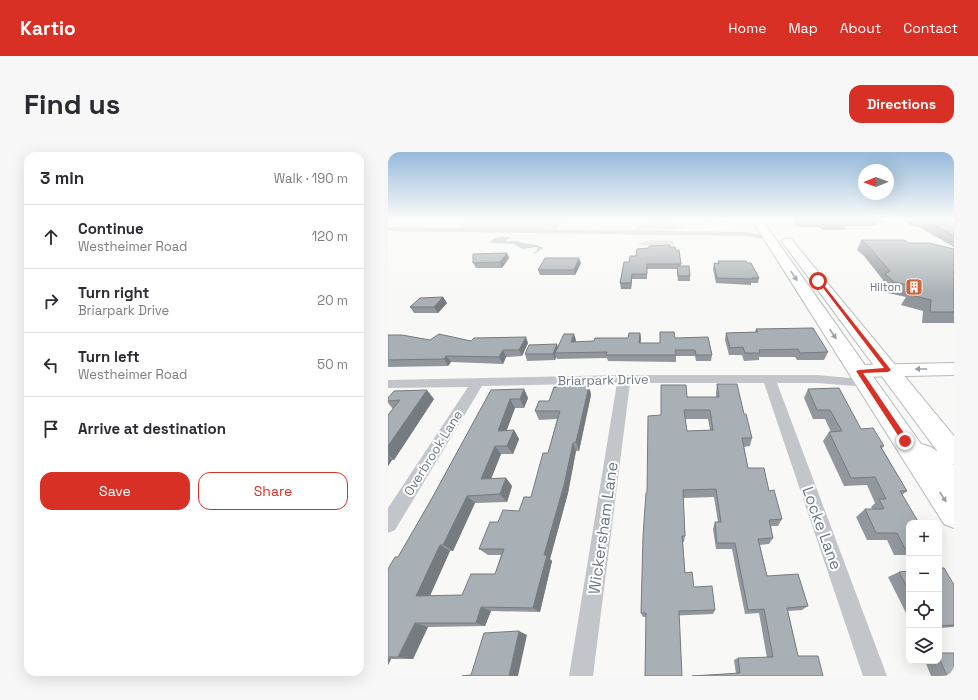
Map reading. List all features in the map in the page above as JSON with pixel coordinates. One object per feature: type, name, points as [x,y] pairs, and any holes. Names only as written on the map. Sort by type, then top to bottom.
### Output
[{"type":"main road","points":[[780,244],[863,377],[954,514]]},
{"type":"main road","points":[[782,244],[893,376],[954,454]]},
{"type":"main road","points":[[905,441],[938,465],[954,484]]},
{"type":"street","name":"Briarpark Drive","points":[[388,384],[624,379],[817,379],[893,376],[954,369]]},
{"type":"street","name":"Briarpark Drive","points":[[893,376],[954,380]]},
{"type":"street","name":"Wickersham Lane","points":[[581,676],[624,379]]},
{"type":"street","name":"Locke Lane","points":[[769,379],[875,676]]},
{"type":"street","name":"Overbrook Lane","points":[[388,524],[478,382]]},
{"type":"shaded area","points":[[515,244],[532,244],[543,248],[536,253],[533,253],[537,251],[537,247],[522,249]]},
{"type":"shaded area","points":[[640,244],[674,245],[668,246],[646,246]]},
{"type":"building","name":"Hilton","points":[[866,244],[935,244],[954,249],[954,312],[930,312],[931,300],[907,294],[914,286],[894,282],[885,274],[890,271]]},
{"type":"building","points":[[670,245],[670,247],[675,247],[676,250],[679,250],[681,264],[647,264],[647,274],[632,274],[631,283],[620,283],[624,262],[629,262],[630,256],[636,256],[637,249],[649,248],[649,246]]},
{"type":"building","points":[[507,253],[500,262],[473,263],[473,254]]},
{"type":"building","points":[[545,258],[579,258],[574,270],[538,270]]},
{"type":"building","points":[[718,261],[746,261],[747,263],[751,263],[759,278],[717,278],[714,263],[719,264]]},
{"type":"building","points":[[677,266],[689,266],[690,276],[678,276]]},
{"type":"building","points":[[443,297],[434,307],[410,307],[420,298]]},
{"type":"building","points":[[813,328],[828,352],[800,353],[798,349],[759,350],[760,353],[745,353],[743,347],[730,348],[726,333],[758,332],[756,329]]},
{"type":"building","points":[[660,332],[674,332],[675,338],[708,337],[712,355],[696,355],[695,350],[675,350],[676,355],[606,355],[607,352],[555,353],[564,334],[574,334],[571,342],[594,341],[595,338],[628,338],[629,333],[640,333],[639,343],[660,343]]},
{"type":"building","points":[[439,334],[471,341],[474,338],[526,337],[519,350],[503,350],[499,357],[446,356],[444,359],[388,360],[388,335],[402,335],[430,340]]},
{"type":"building","points":[[557,344],[553,354],[525,354],[529,345]]},
{"type":"building","points":[[717,384],[737,384],[744,414],[746,414],[752,438],[742,438],[748,468],[764,468],[769,491],[774,490],[782,519],[769,520],[773,538],[758,539],[767,576],[798,574],[808,606],[787,608],[798,656],[818,656],[823,676],[692,676],[740,673],[738,658],[773,657],[764,609],[748,610],[735,543],[717,543],[715,522],[721,522],[716,489],[683,490],[685,536],[682,536],[685,573],[692,572],[694,587],[712,586],[715,610],[679,611],[682,676],[645,676],[646,613],[641,613],[643,536],[647,493],[648,416],[661,415],[661,385],[686,385],[687,397],[719,397]],"holes":[[[684,410],[710,410],[713,430],[687,431]]]},
{"type":"building","points":[[589,386],[576,442],[573,443],[564,485],[544,555],[547,555],[533,608],[481,607],[476,623],[415,623],[398,657],[388,657],[388,569],[395,557],[398,557],[431,500],[491,390],[524,389],[520,399],[510,399],[498,431],[514,430],[507,446],[495,446],[481,479],[506,478],[500,494],[467,496],[443,545],[440,545],[416,596],[462,595],[471,574],[495,574],[504,549],[479,549],[490,522],[498,522],[503,510],[519,511],[524,497],[531,497],[543,453],[548,453],[560,411],[535,411],[539,401],[549,401],[554,387]]},
{"type":"building","points":[[839,388],[861,429],[873,428],[884,446],[880,446],[907,491],[900,491],[917,520],[906,520],[906,549],[897,533],[876,533],[865,509],[884,509],[879,499],[886,499],[875,477],[851,478],[829,432],[842,431],[830,410],[817,410],[808,389]]},
{"type":"building","points":[[427,390],[388,446],[388,415],[400,400],[388,401],[388,398],[394,391]]},
{"type":"building","points":[[942,568],[944,568],[954,585],[954,625],[942,626]]},
{"type":"building","points":[[906,571],[906,585],[899,572]]},
{"type":"building","points":[[519,631],[509,676],[462,676],[471,675],[484,633]]},
{"type":"building","points":[[942,653],[954,653],[954,676],[947,676],[942,664]]},
{"type":"place","name":"Hilton","points":[[914,287]]},
{"type":"route","points":[[818,281],[888,370],[859,371],[905,441]]}]
